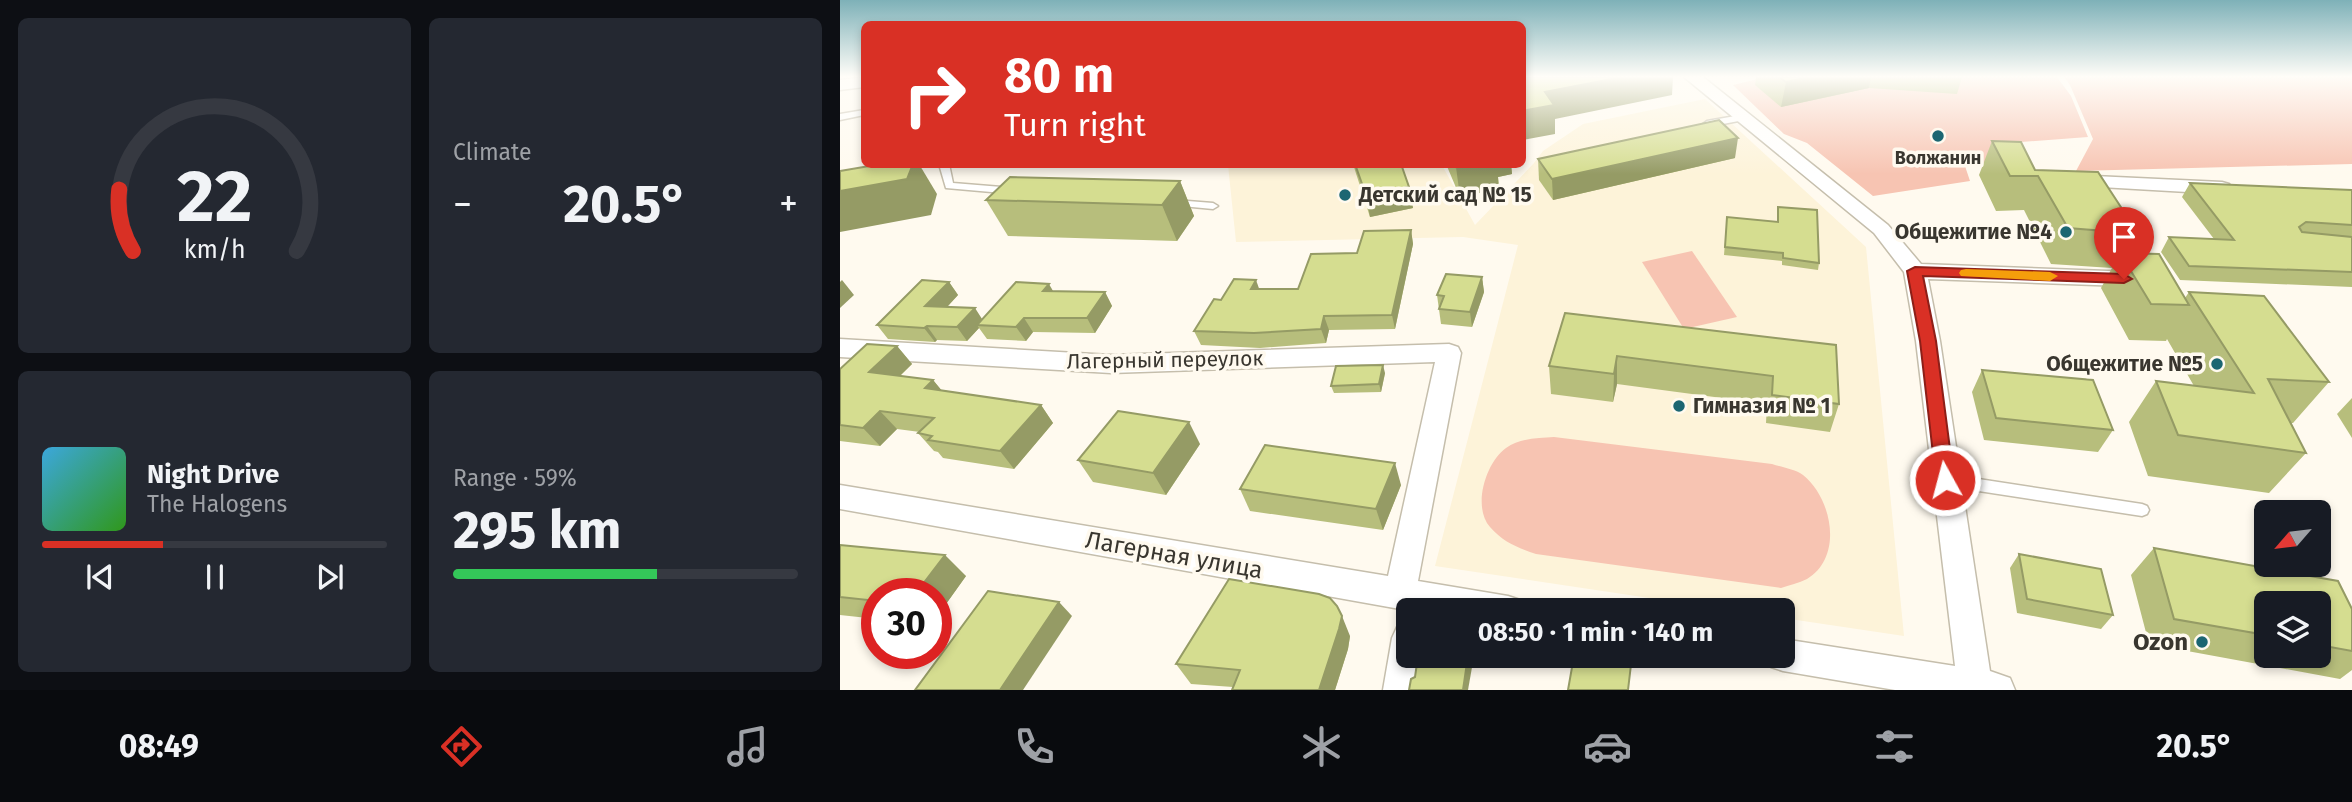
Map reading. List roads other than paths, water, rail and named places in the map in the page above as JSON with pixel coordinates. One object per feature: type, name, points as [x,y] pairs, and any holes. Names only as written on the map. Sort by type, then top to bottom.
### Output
[{"type":"street","points":[[1730,109],[1881,229],[1915,271],[1928,341],[1945,480],[1987,688],[1795,657]]},
{"type":"street","points":[[2049,180],[2241,188]]},
{"type":"street","points":[[1915,271],[2151,280],[2088,182]]},
{"type":"street","name":"Лагерный переулок","points":[[840,348],[1111,365],[1449,353],[1410,598]]},
{"type":"street","name":"Лагерная улица","points":[[841,498],[1399,598]]},
{"type":"street","points":[[1400,690],[1404,668]]},
{"type":"lane","points":[[840,117],[861,114]]},
{"type":"lane","points":[[1702,125],[1741,118]]},
{"type":"lane","points":[[945,168],[949,186]]},
{"type":"lane","points":[[935,188],[949,186],[1032,192]]},
{"type":"lane","points":[[1158,202],[1213,206]]},
{"type":"lane","points":[[1945,480],[2143,510]]},
{"type":"place","name":"Волжанин","points":[[1938,136]]},
{"type":"place","name":"Детский сад № 15","points":[[1345,195]]},
{"type":"place","name":"Общежитие №4","points":[[2066,232]]},
{"type":"place","name":"Общежитие №5","points":[[2217,364]]},
{"type":"place","name":"Гимназия № 1","points":[[1679,406]]},
{"type":"place","name":"Ozon","points":[[2202,642]]}]
